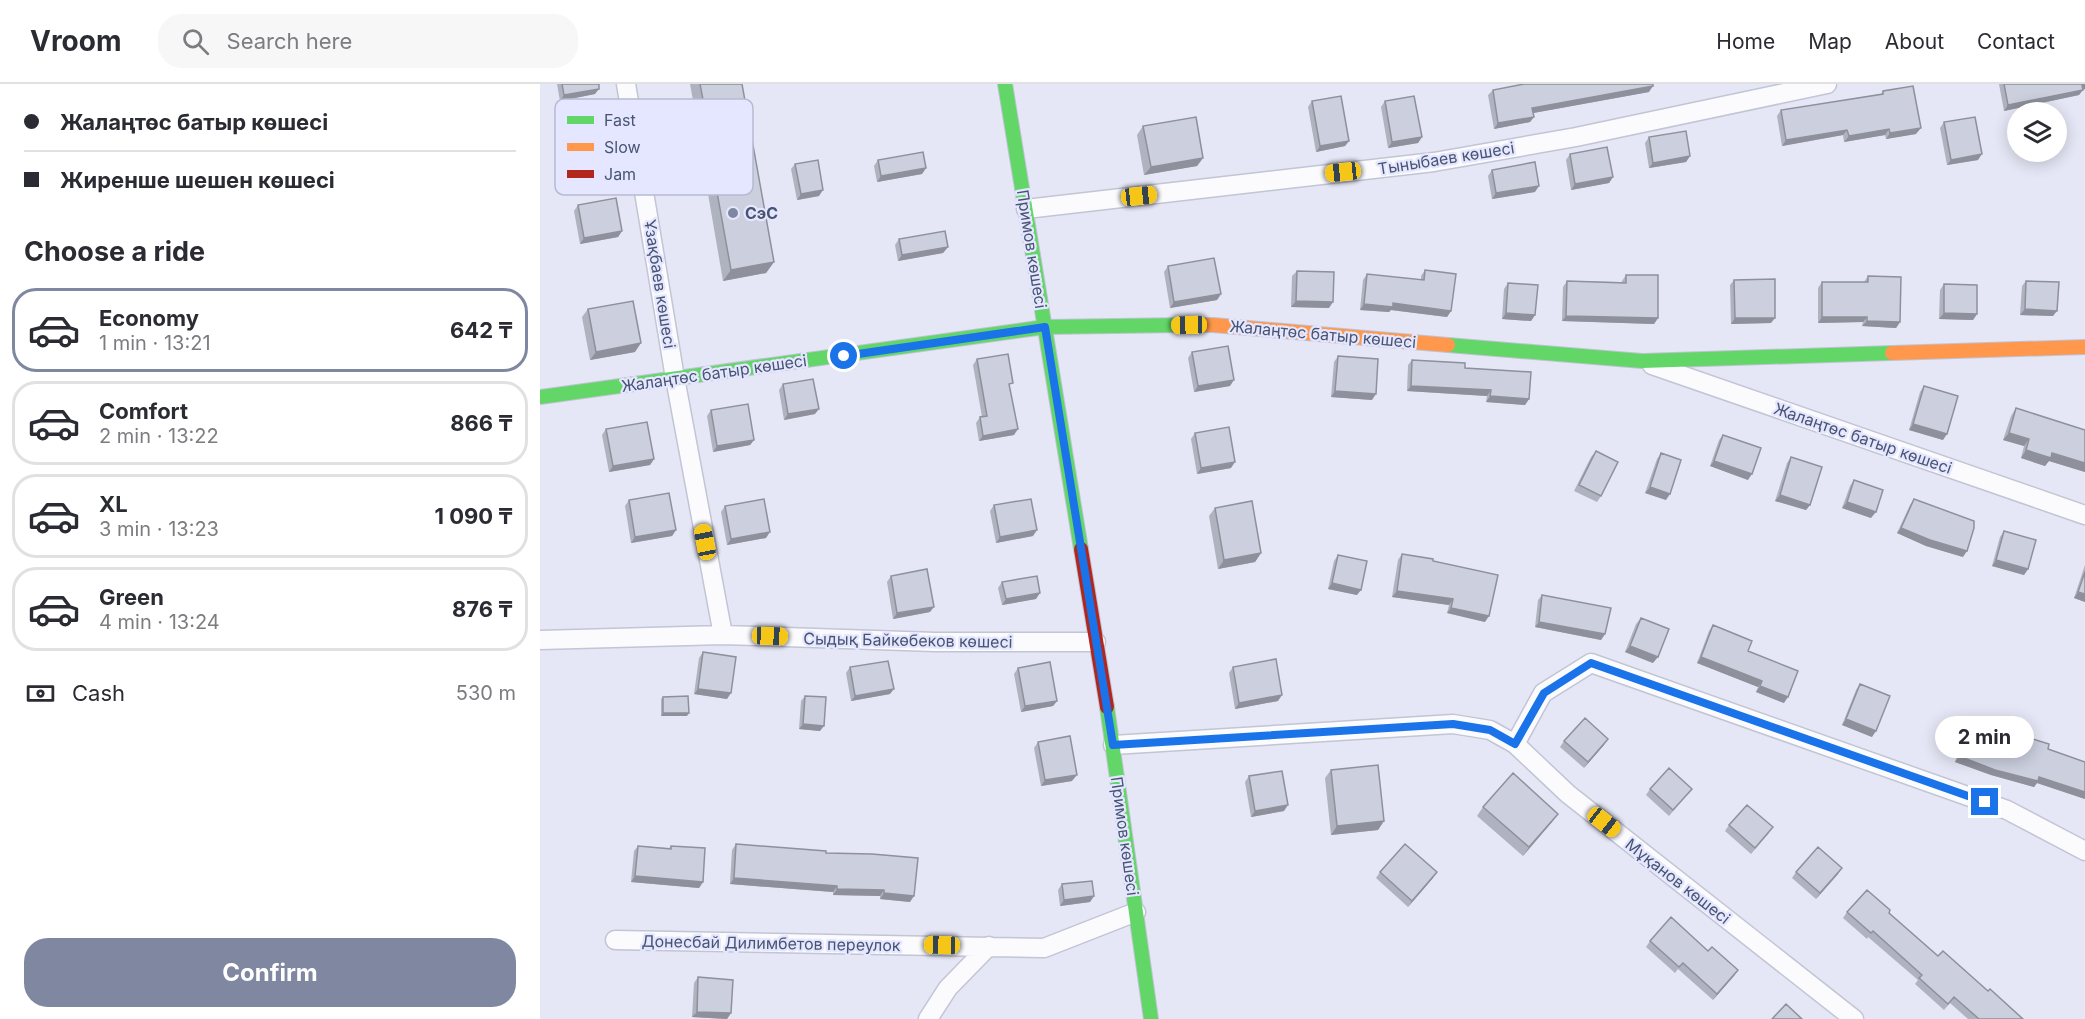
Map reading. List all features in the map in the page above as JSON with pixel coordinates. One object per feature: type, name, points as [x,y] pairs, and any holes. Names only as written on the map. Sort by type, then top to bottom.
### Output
[{"type":"street","name":"Ұзақбаев көшесі","points":[[626,84],[628,99]]},
{"type":"street","name":"Примов көшесі","points":[[1005,84],[1113,745],[1151,1019]]},
{"type":"street","name":"Тыныбаев көшесі","points":[[1026,209],[1434,162],[1576,137],[1827,84]]},
{"type":"street","name":"Ұзақбаев көшесі","points":[[644,195],[675,378],[723,635]]},
{"type":"street","name":"Жалаңтөс батыр көшесі","points":[[540,397],[1045,327],[1213,325],[1642,361],[2085,347]]},
{"type":"street","name":"Жалаңтөс батыр көшесі","points":[[1642,361],[2085,515]]},
{"type":"street","name":"Сыдық Байкөбеков көшесі","points":[[540,640],[723,635],[935,642],[1096,642]]},
{"type":"street","points":[[1515,744],[1544,693],[1591,663],[2007,810],[2085,851]]},
{"type":"street","name":"Мұқанов көшесі","points":[[1113,745],[1453,724],[1490,730],[1515,744],[1568,794],[1854,1019]]},
{"type":"street","name":"Донесбай Дилимбетов переулок","points":[[615,940],[1044,948],[1136,912]]},
{"type":"street","points":[[928,1019],[948,988],[989,946]]},
{"type":"building","points":[[562,84],[599,84],[599,89],[564,95]]},
{"type":"building","points":[[700,84],[742,84],[745,99],[703,99]]},
{"type":"building","points":[[1524,84],[1653,84],[1653,86],[1532,108],[1534,117],[1498,123],[1493,90]]},
{"type":"building","points":[[2004,84],[2085,84],[2082,85],[2083,90],[2023,102],[2007,102]]},
{"type":"building","points":[[1913,86],[1921,128],[1890,133],[1889,129],[1849,136],[1847,130],[1786,140],[1781,110],[1883,94],[1883,91]]},
{"type":"building","points":[[1341,96],[1349,141],[1320,146],[1312,101]]},
{"type":"building","points":[[1414,96],[1422,137],[1392,142],[1385,101]]},
{"type":"building","points":[[1196,117],[1203,158],[1151,167],[1143,126]]},
{"type":"building","points":[[1975,117],[1982,154],[1951,160],[1944,122]]},
{"type":"building","points":[[1686,131],[1690,156],[1653,163],[1649,137]]},
{"type":"building","points":[[753,145],[774,262],[731,270],[718,195],[753,195]]},
{"type":"building","points":[[1607,147],[1613,177],[1575,184],[1570,154]]},
{"type":"building","points":[[923,152],[926,168],[881,176],[878,160]]},
{"type":"building","points":[[818,160],[823,190],[801,194],[795,164]]},
{"type":"building","points":[[1535,162],[1539,186],[1496,193],[1492,170]]},
{"type":"building","points":[[616,198],[622,231],[584,238],[578,205]]},
{"type":"building","points":[[945,231],[948,247],[902,255],[899,239]]},
{"type":"building","points":[[1214,258],[1221,294],[1174,302],[1168,266]]},
{"type":"building","points":[[1425,270],[1456,274],[1451,311],[1393,303],[1393,307],[1364,304],[1367,274],[1424,280]]},
{"type":"building","points":[[1297,271],[1334,272],[1333,302],[1296,301]]},
{"type":"building","points":[[1626,275],[1658,275],[1658,318],[1566,316],[1567,281],[1626,283]]},
{"type":"building","points":[[1868,276],[1901,277],[1900,322],[1867,321],[1867,317],[1822,317],[1822,282],[1868,282]]},
{"type":"building","points":[[1775,279],[1775,318],[1735,318],[1734,280]]},
{"type":"building","points":[[2026,281],[2059,282],[2057,311],[2025,309]]},
{"type":"building","points":[[1508,283],[1538,285],[1535,315],[1506,313]]},
{"type":"building","points":[[1944,284],[1977,285],[1977,314],[1944,313]]},
{"type":"building","points":[[633,301],[641,343],[596,352],[588,309]]},
{"type":"building","points":[[1228,346],[1234,380],[1198,386],[1192,352]]},
{"type":"building","points":[[1008,354],[1013,383],[1009,384],[1018,429],[983,436],[980,417],[987,416],[977,359]]},
{"type":"building","points":[[1338,356],[1378,359],[1376,394],[1335,391]]},
{"type":"building","points":[[1412,360],[1465,363],[1465,368],[1531,372],[1529,399],[1490,396],[1491,390],[1411,386]]},
{"type":"building","points":[[813,379],[819,409],[788,414],[783,384]]},
{"type":"building","points":[[1924,386],[1958,396],[1947,434],[1913,424]]},
{"type":"building","points":[[748,404],[754,440],[717,446],[711,410]]},
{"type":"building","points":[[2016,408],[2085,430],[2085,463],[2052,453],[2051,458],[2026,450],[2029,439],[2009,433]]},
{"type":"building","points":[[647,422],[654,459],[613,466],[606,429]]},
{"type":"building","points":[[1229,427],[1235,462],[1201,468],[1195,433]]},
{"type":"building","points":[[1723,435],[1761,448],[1752,474],[1714,461]]},
{"type":"building","points":[[1596,451],[1618,462],[1601,496],[1579,485]]},
{"type":"building","points":[[1661,453],[1681,460],[1670,494],[1650,487]]},
{"type":"building","points":[[1791,457],[1822,467],[1810,505],[1780,495]]},
{"type":"building","points":[[1854,480],[1883,490],[1876,512],[1847,502]]},
{"type":"building","points":[[669,493],[676,530],[635,537],[629,500]]},
{"type":"building","points":[[764,499],[770,532],[731,539],[725,506]]},
{"type":"building","points":[[1031,499],[1037,530],[1000,537],[994,505]]},
{"type":"building","points":[[1914,499],[1974,521],[1967,551],[1901,528]]},
{"type":"building","points":[[1252,501],[1261,553],[1224,560],[1215,508]]},
{"type":"building","points":[[2004,531],[2036,540],[2028,569],[1996,560]]},
{"type":"building","points":[[1402,554],[1498,575],[1489,616],[1451,608],[1453,599],[1397,591]]},
{"type":"building","points":[[1338,555],[1367,561],[1361,590],[1332,583]]},
{"type":"building","points":[[927,569],[934,607],[897,613],[891,576]]},
{"type":"building","points":[[2085,572],[2085,594],[2078,592]]},
{"type":"building","points":[[1037,576],[1040,593],[1006,599],[1002,582]]},
{"type":"building","points":[[1542,595],[1611,608],[1605,634],[1539,622]]},
{"type":"building","points":[[1641,618],[1669,629],[1658,657],[1630,646]]},
{"type":"building","points":[[1713,625],[1752,641],[1748,651],[1798,671],[1788,697],[1760,686],[1762,681],[1701,657]]},
{"type":"building","points":[[703,652],[736,657],[731,693],[698,689]]},
{"type":"building","points":[[1276,659],[1282,695],[1239,703],[1233,667]]},
{"type":"building","points":[[888,661],[894,689],[855,696],[850,667]]},
{"type":"building","points":[[1050,662],[1057,701],[1025,706],[1018,668]]},
{"type":"building","points":[[1860,684],[1890,696],[1876,731],[1846,719]]},
{"type":"building","points":[[688,696],[689,713],[663,713],[663,697]]},
{"type":"building","points":[[805,696],[826,697],[824,726],[803,724]]},
{"type":"building","points":[[1585,718],[1608,739],[1588,762],[1564,741]]},
{"type":"building","points":[[1969,727],[2020,746],[2023,736],[2049,744],[2048,749],[2085,762],[2085,792],[2039,777],[2038,781],[1995,770],[1959,756]]},
{"type":"building","points":[[1070,736],[1077,775],[1045,780],[1038,742]]},
{"type":"building","points":[[1378,765],[1384,821],[1337,826],[1331,770]]},
{"type":"building","points":[[1669,768],[1692,789],[1673,810],[1650,789]]},
{"type":"building","points":[[1282,771],[1288,805],[1255,811],[1249,776]]},
{"type":"building","points":[[1513,773],[1558,814],[1529,847],[1483,807]]},
{"type":"building","points":[[1747,805],[1773,827],[1755,848],[1729,825]]},
{"type":"building","points":[[736,844],[826,851],[826,853],[918,858],[914,896],[884,893],[884,890],[837,889],[837,886],[734,878]]},
{"type":"building","points":[[1405,844],[1437,872],[1412,901],[1380,872]]},
{"type":"building","points":[[638,846],[671,849],[671,846],[705,848],[703,882],[635,876]]},
{"type":"building","points":[[1818,847],[1842,868],[1820,893],[1796,872]]},
{"type":"building","points":[[1092,881],[1094,896],[1064,900],[1062,884]]},
{"type":"building","points":[[1867,890],[1890,910],[1889,913],[1938,956],[1943,951],[2023,1019],[1979,1019],[1954,997],[1948,1004],[1919,978],[1922,975],[1873,931],[1871,933],[1847,912]]},
{"type":"building","points":[[1671,917],[1708,951],[1712,947],[1738,970],[1717,994],[1683,963],[1679,967],[1650,941]]},
{"type":"building","points":[[698,977],[733,980],[731,1013],[697,1012]]},
{"type":"building","points":[[1786,1004],[1802,1019],[1772,1019]]},
{"type":"traffic: fast","points":[[1005,84],[1081,549]]},
{"type":"traffic: fast","points":[[540,397],[1045,327],[1185,325]]},
{"type":"traffic: fast","points":[[1448,345],[1642,361],[1892,353]]},
{"type":"traffic: fast","points":[[1107,707],[1151,1019]]},
{"type":"traffic: slow","points":[[1185,325],[1213,325],[1448,345]]},
{"type":"traffic: slow","points":[[1892,353],[2085,347]]},
{"type":"traffic: jam","points":[[1081,549],[1107,707]]},
{"type":"place","name":"СэС","points":[[733,213]]},
{"type":"route","points":[[844,356],[1045,327],[1113,745],[1453,724],[1490,730],[1515,744],[1544,693],[1591,663],[1985,802]]}]
